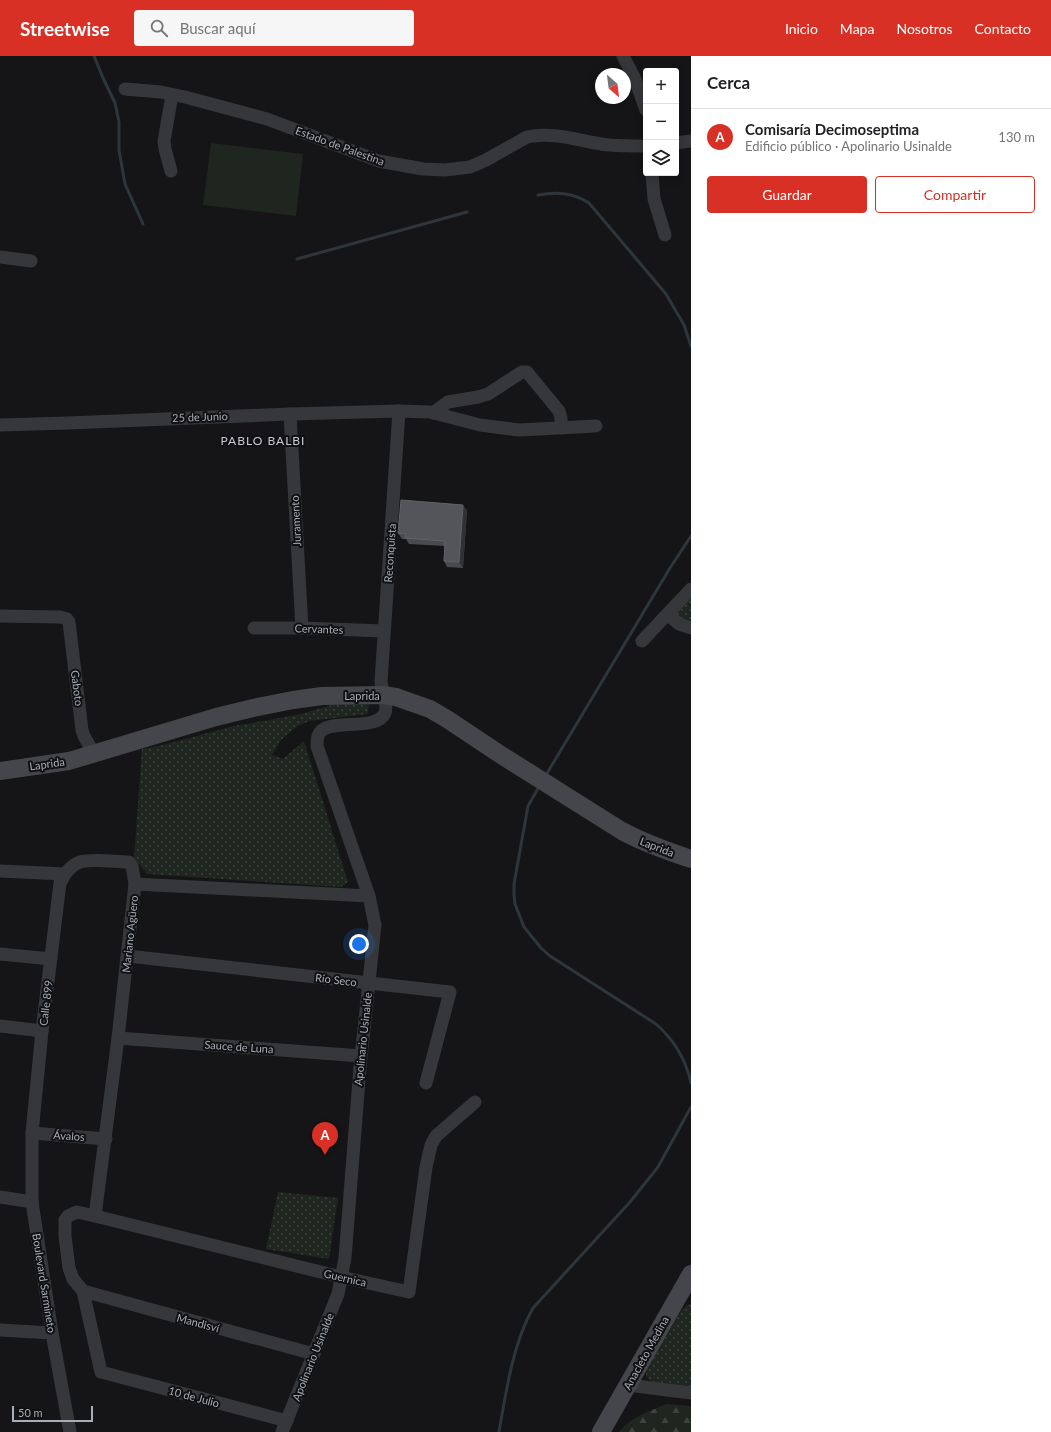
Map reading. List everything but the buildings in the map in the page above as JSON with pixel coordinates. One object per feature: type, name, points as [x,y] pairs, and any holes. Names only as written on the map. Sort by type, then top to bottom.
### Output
[{"type":"main road","name":"Laprida","points":[[0,771],[69,761],[216,717],[293,700],[322,696],[383,695],[396,697],[430,709],[608,822],[638,839],[666,851],[691,859]]},
{"type":"main road","name":"Anacleto Medina","points":[[601,1432],[690,1279]]},
{"type":"street","points":[[623,56],[635,79],[644,104]]},
{"type":"street","name":"Estado de Palestina","points":[[125,89],[172,95],[279,123],[379,161],[423,169],[445,170],[470,167],[486,160],[527,137],[534,135],[553,135],[608,145],[643,146]]},
{"type":"street","points":[[171,171],[164,141],[172,95]]},
{"type":"street","points":[[679,143],[691,141]]},
{"type":"street","points":[[652,176],[654,199],[664,235]]},
{"type":"street","points":[[0,256],[31,261]]},
{"type":"street","points":[[433,413],[448,402],[488,394],[522,372],[527,372],[559,411],[562,428]]},
{"type":"street","name":"25 de Junio","points":[[0,425],[400,411],[433,413],[480,425],[503,429],[519,430],[596,426]]},
{"type":"street","name":"Reconquista","points":[[383,695],[381,682],[384,631],[400,411]]},
{"type":"street","name":"Juramento","points":[[290,414],[302,628]]},
{"type":"street","points":[[642,641],[691,589]]},
{"type":"street","points":[[668,615],[679,624],[691,628]]},
{"type":"street","name":"Gaboto","points":[[0,616],[60,617],[67,619],[69,622],[82,730],[94,754]]},
{"type":"street","name":"Cervantes","points":[[254,628],[384,631]]},
{"type":"street","name":"Apolinario Usinalde","points":[[285,1427],[338,1294],[345,1258],[361,1056],[375,925],[369,896],[317,746],[318,738],[321,731],[331,726],[368,723],[380,718],[385,713],[386,707],[383,695]]},
{"type":"street","points":[[0,871],[65,874],[71,867],[80,862],[129,862],[132,866],[135,884]]},
{"type":"street","name":"Calle 899","points":[[32,1133],[42,1031],[60,883],[65,874]]},
{"type":"street","name":"Mariano Agüero","points":[[95,1216],[128,956],[135,884],[369,896]]},
{"type":"street","points":[[0,954],[51,959]]},
{"type":"street","name":"Río Seco","points":[[128,956],[450,992],[426,1083]]},
{"type":"street","points":[[0,1026],[42,1031]]},
{"type":"street","name":"Sauce de Luna","points":[[118,1038],[361,1056]]},
{"type":"street","name":"Guernica","points":[[83,1291],[73,1279],[69,1268],[65,1236],[65,1220],[68,1216],[77,1212],[341,1277],[409,1292],[426,1167],[431,1145],[436,1136],[475,1102]]},
{"type":"street","name":"Ávalos","points":[[32,1133],[106,1138]]},
{"type":"street","name":"Boulevard Sarmineto","points":[[32,1133],[32,1202],[52,1333],[70,1432]]},
{"type":"street","points":[[0,1197],[32,1202]]},
{"type":"street","name":"Mandisví","points":[[83,1291],[314,1354]]},
{"type":"street","name":"10 de Julio","points":[[83,1291],[101,1372],[285,1427]]},
{"type":"street","points":[[0,1330],[52,1333]]},
{"type":"street","points":[[628,1385],[691,1393]]},
{"type":"green space","points":[[211,143],[303,154],[296,216],[203,205]]},
{"type":"green space","points":[[691,593],[691,623],[675,616]]},
{"type":"green space","points":[[369,703],[368,714],[309,721],[296,727],[281,740],[272,755],[283,759],[304,741],[348,882],[341,887],[147,874],[134,858],[142,749],[163,745],[234,726],[297,715],[332,705]]},
{"type":"green space","points":[[278,1192],[338,1198],[329,1259],[266,1249]]},
{"type":"green space","points":[[691,1304],[691,1388],[650,1381],[646,1376],[646,1370],[681,1311],[687,1305]]},
{"type":"green space","points":[[667,1404],[691,1406],[691,1432],[619,1432],[635,1418]]},
{"type":"waterway","points":[[94,56],[115,103],[119,122],[119,150],[125,184],[143,224]]},
{"type":"waterway","points":[[538,195],[552,193],[564,194],[583,199],[589,203],[666,294],[684,325],[691,346]]},
{"type":"waterway","points":[[297,259],[467,212]]},
{"type":"waterway","points":[[546,775],[670,568],[691,536]]},
{"type":"waterway","points":[[540,785],[528,806],[514,884],[515,904],[524,927],[541,948],[550,956],[656,1024],[668,1036],[678,1050],[686,1066],[691,1083]]},
{"type":"waterway","points":[[499,1432],[515,1352],[533,1308],[630,1202],[658,1167],[691,1107]]},
{"type":"place","name":"Comisaría Decimoseptima","points":[[325,1155]]},
{"type":"district","name":"PABLO BALBI","points":[[263,441]]}]
